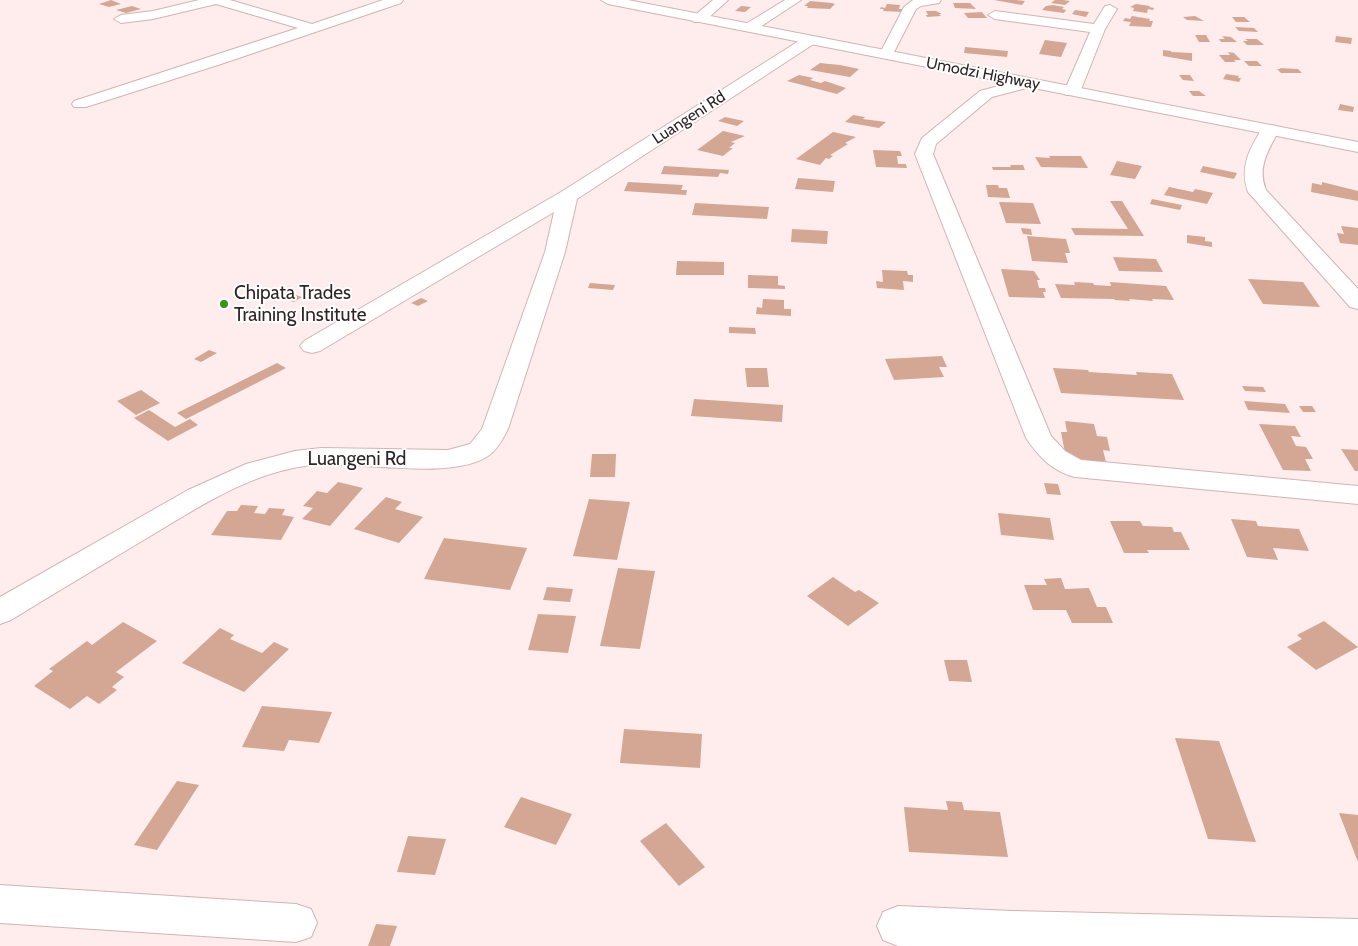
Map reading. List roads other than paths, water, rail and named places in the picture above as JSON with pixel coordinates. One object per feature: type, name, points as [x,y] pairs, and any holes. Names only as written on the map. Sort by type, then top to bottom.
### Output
[{"type":"main road","points":[[121,19],[152,15],[216,0],[312,28]]},
{"type":"main road","points":[[80,104],[396,0]]},
{"type":"main road","name":"Umodzi Highway","points":[[614,0],[699,19],[1358,146]]},
{"type":"main road","points":[[699,19],[721,0]]},
{"type":"main road","points":[[749,28],[794,0]]},
{"type":"main road","points":[[886,55],[911,7],[917,3],[934,0]]},
{"type":"main road","points":[[1072,92],[1098,29],[1110,9]]},
{"type":"main road","points":[[996,15],[1098,29]]},
{"type":"main road","name":"Luangeni Rd","points":[[312,346],[568,196],[810,40]]},
{"type":"main road","points":[[1028,83],[986,94],[928,142],[924,154],[1039,438],[1055,457],[1075,468],[1358,495]]},
{"type":"main road","points":[[1270,130],[1251,167],[1251,179],[1257,192],[1358,302]]},
{"type":"main road","name":"Luangeni Rd","points":[[0,612],[180,506],[241,476],[265,467],[308,457],[448,459],[464,456],[480,449],[489,440],[495,429],[555,252],[568,196]]},
{"type":"main road","points":[[1337,280],[1358,274]]},
{"type":"main road","points":[[0,904],[296,924]]},
{"type":"main road","points":[[898,926],[1013,931],[1358,938]]},
{"type":"place","name":"Chipata Trades Training Institute","points":[[224,304]]}]
